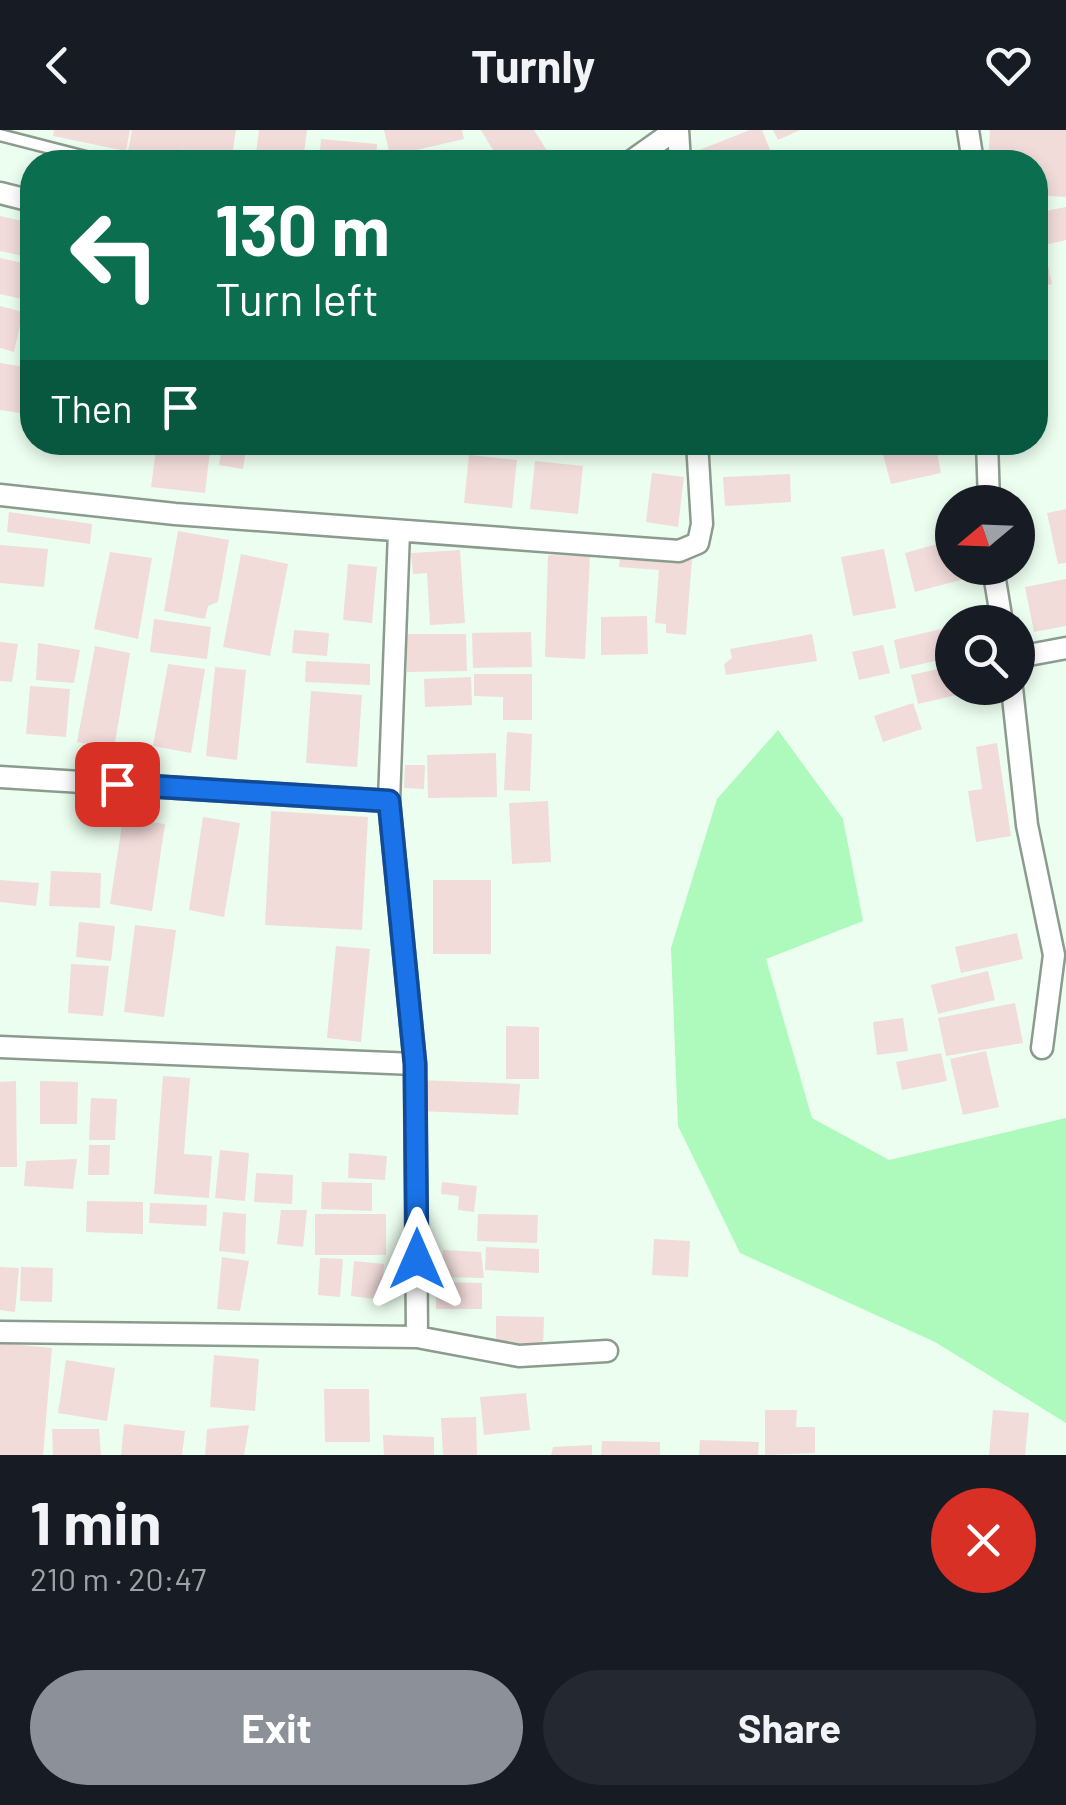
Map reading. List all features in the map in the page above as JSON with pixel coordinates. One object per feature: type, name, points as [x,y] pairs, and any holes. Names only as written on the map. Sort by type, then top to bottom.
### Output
[{"type":"street","points":[[647,150],[676,130]]},
{"type":"street","points":[[0,494],[399,531],[679,551],[698,543],[702,524],[698,455]]},
{"type":"street","points":[[987,455],[988,485]]},
{"type":"street","points":[[399,531],[389,801],[415,1064],[418,1337]]},
{"type":"street","points":[[1035,654],[1066,648]]},
{"type":"street","points":[[1014,705],[1026,825],[1054,956],[1042,1048]]},
{"type":"street","points":[[0,776],[389,801]]},
{"type":"street","points":[[0,1046],[415,1064]]},
{"type":"street","points":[[0,1332],[418,1337],[519,1356],[607,1351]]},
{"type":"lane","points":[[0,134],[60,150]]},
{"type":"green space","points":[[778,730],[843,819],[863,921],[766,959],[812,1118],[889,1160],[1066,1118],[1066,1423],[935,1342],[740,1253],[678,1126],[671,948],[717,799]]},
{"type":"building","points":[[54,130],[130,130],[126,150],[53,136]]},
{"type":"building","points":[[132,130],[236,130],[233,150],[182,150],[183,143],[182,150],[128,150]]},
{"type":"building","points":[[259,130],[307,130],[304,150],[256,150]]},
{"type":"building","points":[[384,130],[462,130],[464,139],[416,150],[389,150]]},
{"type":"building","points":[[481,130],[534,130],[546,150],[493,150]]},
{"type":"building","points":[[750,130],[762,130],[770,150],[699,150]]},
{"type":"building","points":[[773,130],[800,130],[778,140]]},
{"type":"building","points":[[990,130],[1066,130],[1066,197],[1048,196],[1048,150],[989,150]]},
{"type":"building","points":[[321,139],[377,144],[377,150],[320,150]]},
{"type":"building","points":[[1066,207],[1066,240],[1048,244],[1048,210]]},
{"type":"building","points":[[0,216],[20,220],[20,255],[0,251]]},
{"type":"building","points":[[0,258],[20,262],[20,299],[0,294]]},
{"type":"building","points":[[0,306],[20,311],[20,325],[14,352],[0,348]]},
{"type":"building","points":[[0,363],[20,366],[20,413],[0,410]]},
{"type":"building","points":[[155,455],[209,455],[205,493],[151,487]]},
{"type":"building","points":[[221,455],[245,455],[243,469],[219,465]]},
{"type":"building","points":[[469,455],[517,460],[512,508],[464,503]]},
{"type":"building","points":[[883,455],[938,455],[941,473],[891,484]]},
{"type":"building","points":[[535,461],[583,466],[578,514],[530,509]]},
{"type":"building","points":[[652,473],[684,477],[678,527],[646,522]]},
{"type":"building","points":[[790,474],[791,502],[725,506],[723,477]]},
{"type":"building","points":[[1066,509],[1066,563],[1058,564],[1047,513]]},
{"type":"building","points":[[9,512],[92,524],[90,544],[7,532]]},
{"type":"building","points":[[178,531],[229,540],[218,602],[208,606],[205,619],[164,611]]},
{"type":"building","points":[[0,545],[48,549],[44,587],[0,583]]},
{"type":"building","points":[[935,545],[935,585],[941,585],[915,592],[905,553]]},
{"type":"building","points":[[884,549],[896,608],[853,616],[841,557]]},
{"type":"building","points":[[460,550],[465,623],[430,625],[427,573],[413,574],[411,553]]},
{"type":"building","points":[[110,552],[152,558],[138,639],[94,629]]},
{"type":"building","points":[[241,554],[288,564],[270,656],[223,647]]},
{"type":"building","points":[[620,554],[692,560],[686,635],[666,633],[666,624],[655,623],[659,570],[619,567]]},
{"type":"building","points":[[548,555],[590,556],[585,659],[545,657]]},
{"type":"building","points":[[348,564],[377,567],[372,623],[343,620]]},
{"type":"building","points":[[1066,579],[1066,626],[1035,632],[1035,605],[1029,605],[1025,587]]},
{"type":"building","points":[[647,616],[648,654],[601,655],[601,617]]},
{"type":"building","points":[[154,619],[211,627],[207,659],[150,652]]},
{"type":"building","points":[[294,630],[329,633],[327,656],[292,653]]},
{"type":"building","points":[[935,630],[935,661],[900,669],[894,640]]},
{"type":"building","points":[[531,632],[532,667],[473,668],[472,633]]},
{"type":"building","points":[[406,634],[466,634],[467,671],[407,672]]},
{"type":"building","points":[[812,634],[817,661],[726,675],[724,664],[732,658],[730,649]]},
{"type":"building","points":[[0,642],[18,644],[12,682],[0,681]]},
{"type":"building","points":[[38,643],[80,650],[74,683],[36,680]]},
{"type":"building","points":[[883,645],[890,673],[859,680],[852,652]]},
{"type":"building","points":[[95,646],[130,653],[114,749],[77,742]]},
{"type":"building","points":[[306,661],[370,664],[370,685],[305,682]]},
{"type":"building","points":[[168,664],[205,669],[191,753],[153,746]]},
{"type":"building","points":[[215,667],[246,670],[237,760],[206,756]]},
{"type":"building","points":[[935,670],[935,700],[918,704],[911,675]]},
{"type":"building","points":[[474,674],[532,674],[532,720],[503,720],[503,697],[474,696]]},
{"type":"building","points":[[471,677],[472,705],[425,707],[424,679]]},
{"type":"building","points":[[30,686],[70,689],[66,737],[26,734]]},
{"type":"building","points":[[311,691],[362,695],[357,767],[306,763]]},
{"type":"building","points":[[913,703],[922,729],[883,742],[874,716]]},
{"type":"building","points":[[507,732],[532,734],[530,791],[504,790]]},
{"type":"building","points":[[997,743],[1011,836],[976,842],[968,791],[982,789],[976,747]]},
{"type":"building","points":[[496,753],[497,797],[428,798],[427,755]]},
{"type":"building","points":[[405,765],[425,765],[424,789],[404,788]]},
{"type":"building","points":[[548,801],[551,862],[512,864],[509,803]]},
{"type":"building","points":[[271,811],[368,817],[362,930],[265,925]]},
{"type":"building","points":[[203,817],[240,823],[224,917],[189,910]]},
{"type":"building","points":[[123,818],[165,824],[152,911],[110,904]]},
{"type":"building","points":[[51,871],[101,873],[100,908],[49,906]]},
{"type":"building","points":[[0,880],[39,883],[36,906],[0,902]]},
{"type":"building","points":[[433,880],[491,880],[491,954],[433,954]]},
{"type":"building","points":[[79,922],[115,926],[111,961],[76,957]]},
{"type":"building","points":[[135,925],[176,930],[164,1017],[124,1012]]},
{"type":"building","points":[[1017,933],[1023,959],[961,973],[955,947]]},
{"type":"building","points":[[336,946],[370,949],[361,1042],[327,1038]]},
{"type":"building","points":[[71,964],[109,966],[103,1016],[68,1013]]},
{"type":"building","points":[[988,971],[995,1000],[938,1014],[931,985]]},
{"type":"building","points":[[1015,1003],[1023,1043],[946,1056],[938,1018]]},
{"type":"building","points":[[903,1018],[908,1051],[877,1055],[873,1022]]},
{"type":"building","points":[[506,1026],[539,1027],[539,1079],[506,1079]]},
{"type":"building","points":[[986,1051],[999,1107],[963,1115],[950,1059]]},
{"type":"building","points":[[941,1053],[947,1081],[902,1090],[896,1062]]},
{"type":"building","points":[[163,1076],[190,1078],[184,1154],[212,1156],[209,1198],[154,1194]]},
{"type":"building","points":[[419,1080],[520,1084],[518,1115],[418,1111]]},
{"type":"building","points":[[16,1081],[17,1167],[0,1167],[0,1082]]},
{"type":"building","points":[[40,1081],[78,1082],[77,1124],[40,1124]]},
{"type":"building","points":[[91,1098],[117,1099],[115,1140],[89,1140]]},
{"type":"building","points":[[89,1145],[110,1145],[109,1175],[88,1175]]},
{"type":"building","points":[[220,1150],[249,1153],[245,1201],[215,1198]]},
{"type":"building","points":[[349,1153],[387,1156],[385,1180],[348,1178]]},
{"type":"building","points":[[77,1159],[73,1189],[24,1186],[26,1161]]},
{"type":"building","points":[[256,1173],[293,1175],[292,1204],[254,1202]]},
{"type":"building","points":[[322,1182],[372,1183],[372,1211],[321,1209]]},
{"type":"building","points":[[442,1182],[477,1186],[474,1212],[458,1210],[459,1196],[441,1194]]},
{"type":"building","points":[[87,1201],[143,1202],[143,1234],[86,1232]]},
{"type":"building","points":[[150,1203],[207,1205],[206,1226],[149,1223]]},
{"type":"building","points":[[281,1210],[307,1210],[303,1247],[277,1244]]},
{"type":"building","points":[[223,1212],[246,1214],[245,1254],[219,1251]]},
{"type":"building","points":[[315,1214],[386,1214],[386,1255],[315,1255]]},
{"type":"building","points":[[478,1214],[538,1215],[537,1243],[477,1241]]},
{"type":"building","points":[[654,1239],[690,1241],[688,1277],[652,1275]]},
{"type":"building","points":[[486,1247],[539,1249],[539,1273],[485,1270]]},
{"type":"building","points":[[443,1250],[481,1252],[484,1278],[442,1277]]},
{"type":"building","points":[[222,1257],[249,1261],[240,1311],[217,1309]]},
{"type":"building","points":[[320,1258],[343,1259],[340,1297],[318,1295]]},
{"type":"building","points":[[354,1261],[384,1264],[381,1300],[351,1296]]},
{"type":"building","points":[[0,1267],[19,1268],[15,1312],[0,1310]]},
{"type":"building","points":[[21,1267],[53,1268],[52,1302],[20,1301]]},
{"type":"building","points":[[436,1282],[482,1283],[482,1309],[436,1309]]},
{"type":"building","points":[[496,1316],[544,1317],[543,1347],[496,1346]]},
{"type":"building","points":[[0,1343],[52,1348],[43,1455],[0,1455]]},
{"type":"building","points":[[214,1355],[259,1359],[255,1411],[210,1407]]},
{"type":"building","points":[[66,1360],[115,1368],[107,1421],[58,1413]]},
{"type":"building","points":[[324,1389],[369,1389],[370,1442],[325,1442]]},
{"type":"building","points":[[526,1393],[530,1430],[484,1435],[480,1397]]},
{"type":"building","points":[[765,1410],[797,1410],[796,1427],[815,1427],[815,1453],[765,1455]]},
{"type":"building","points":[[993,1410],[1029,1413],[1025,1455],[989,1455]]},
{"type":"building","points":[[476,1417],[477,1455],[443,1455],[441,1418]]},
{"type":"building","points":[[124,1424],[185,1431],[182,1455],[121,1455]]},
{"type":"building","points":[[249,1425],[244,1455],[205,1455],[207,1429]]},
{"type":"building","points":[[52,1429],[99,1429],[101,1455],[53,1455]]},
{"type":"building","points":[[383,1435],[434,1437],[434,1455],[384,1455]]},
{"type":"building","points":[[700,1440],[759,1442],[758,1455],[699,1455]]},
{"type":"building","points":[[602,1441],[660,1442],[660,1455],[601,1455]]},
{"type":"building","points":[[592,1445],[592,1455],[551,1455],[553,1447]]},
{"type":"route","points":[[117,784],[389,801],[415,1064],[417,1259]]}]
